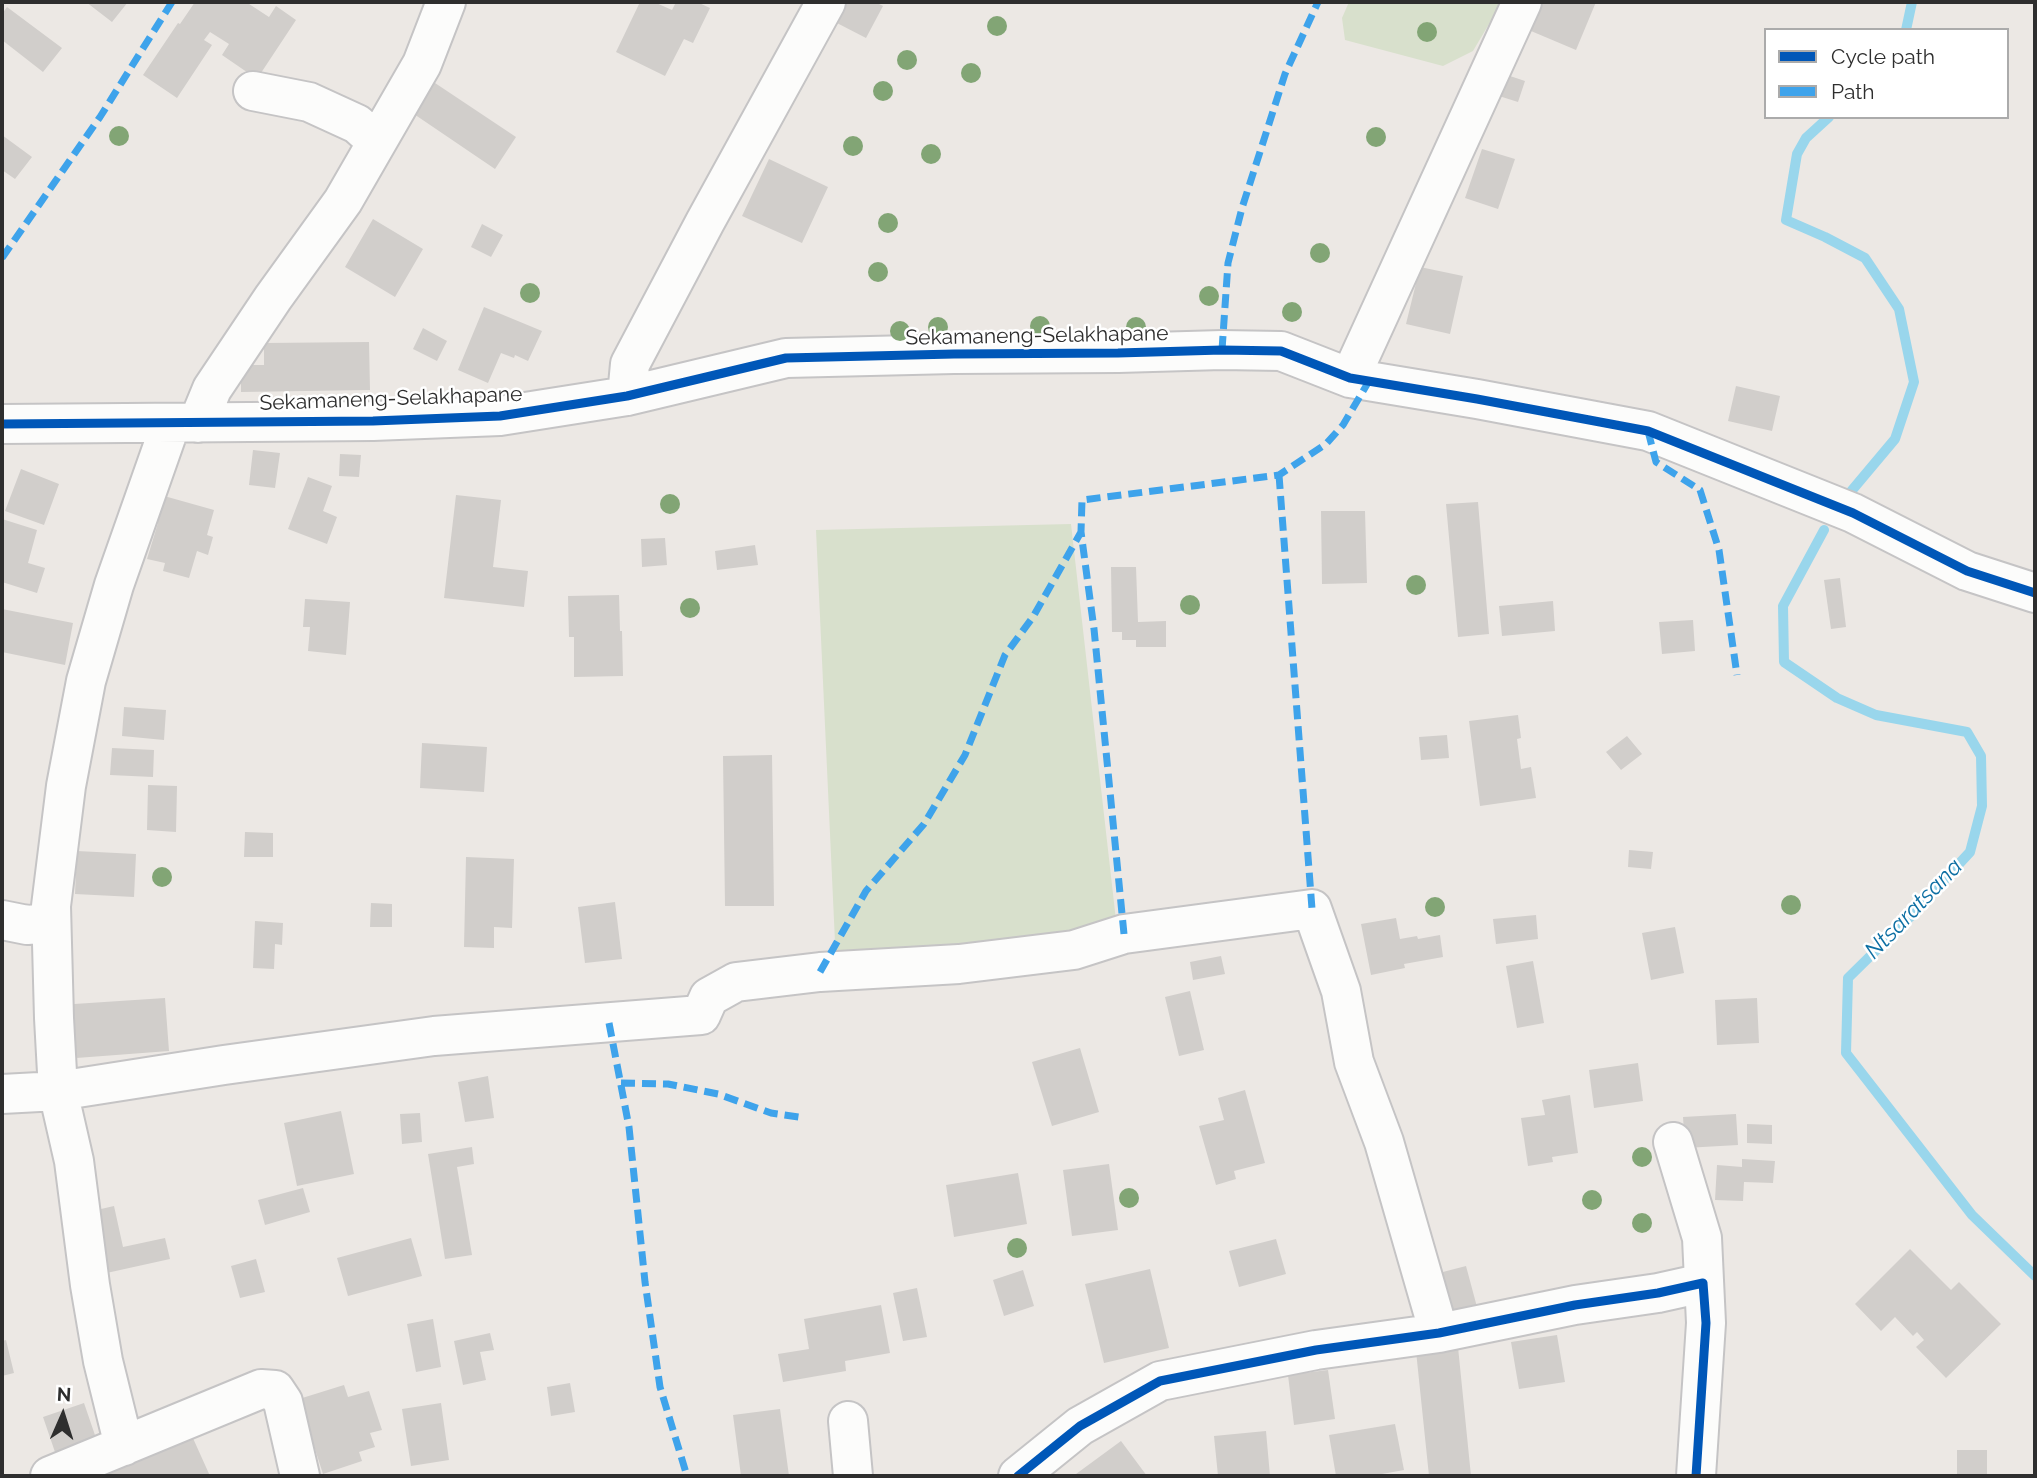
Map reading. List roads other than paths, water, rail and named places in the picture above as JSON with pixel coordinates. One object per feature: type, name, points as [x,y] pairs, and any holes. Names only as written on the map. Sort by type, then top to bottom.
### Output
[{"type":"street","points":[[124,1446],[103,1361],[74,1161],[58,1091],[54,1018],[51,906],[66,786],[86,681],[114,585],[185,423],[212,389],[343,201],[422,64],[446,2]]},
{"type":"street","points":[[627,396],[630,364],[826,2]]},
{"type":"street","points":[[1350,378],[1522,2]]},
{"type":"street","points":[[253,91],[309,102],[358,124],[377,142]]},
{"type":"street","name":"Sekamaneng-Selakhapane","points":[[2,424],[373,421],[500,416],[627,396],[786,358],[1281,351],[1350,378],[1648,431],[1853,513],[1967,571],[2035,593]]},
{"type":"street","points":[[2,1094],[58,1091],[224,1065],[434,1037],[701,1015],[709,997],[736,982],[820,972],[959,964],[1074,950],[1124,934],[1311,909],[1341,990],[1354,1062],[1384,1142],[1439,1333]]},
{"type":"street","points":[[2,920],[27,925],[51,923]]},
{"type":"street","points":[[1673,1142],[1702,1238],[1706,1323],[1696,1476]]},
{"type":"street","points":[[1018,1476],[1080,1426],[1160,1381],[1316,1350],[1439,1333],[1575,1305],[1658,1293],[1703,1283]]},
{"type":"street","points":[[50,1476],[261,1389],[275,1390],[283,1402],[300,1476]]},
{"type":"street","points":[[848,1421],[853,1476]]},
{"type":"waterway","name":"Ntsaratsana","points":[[1906,28],[1912,2]]},
{"type":"waterway","name":"Ntsaratsana","points":[[1827,119],[1806,138],[1797,154],[1786,220],[1865,258],[1899,309],[1914,382],[1895,439],[1848,495]]},
{"type":"waterway","name":"Ntsaratsana","points":[[1824,530],[1783,606],[1784,662],[1837,698],[1876,715],[1967,732],[1981,756],[1982,806],[1970,852],[1910,917],[1848,978],[1846,1053],[1972,1215],[2035,1276]]}]
